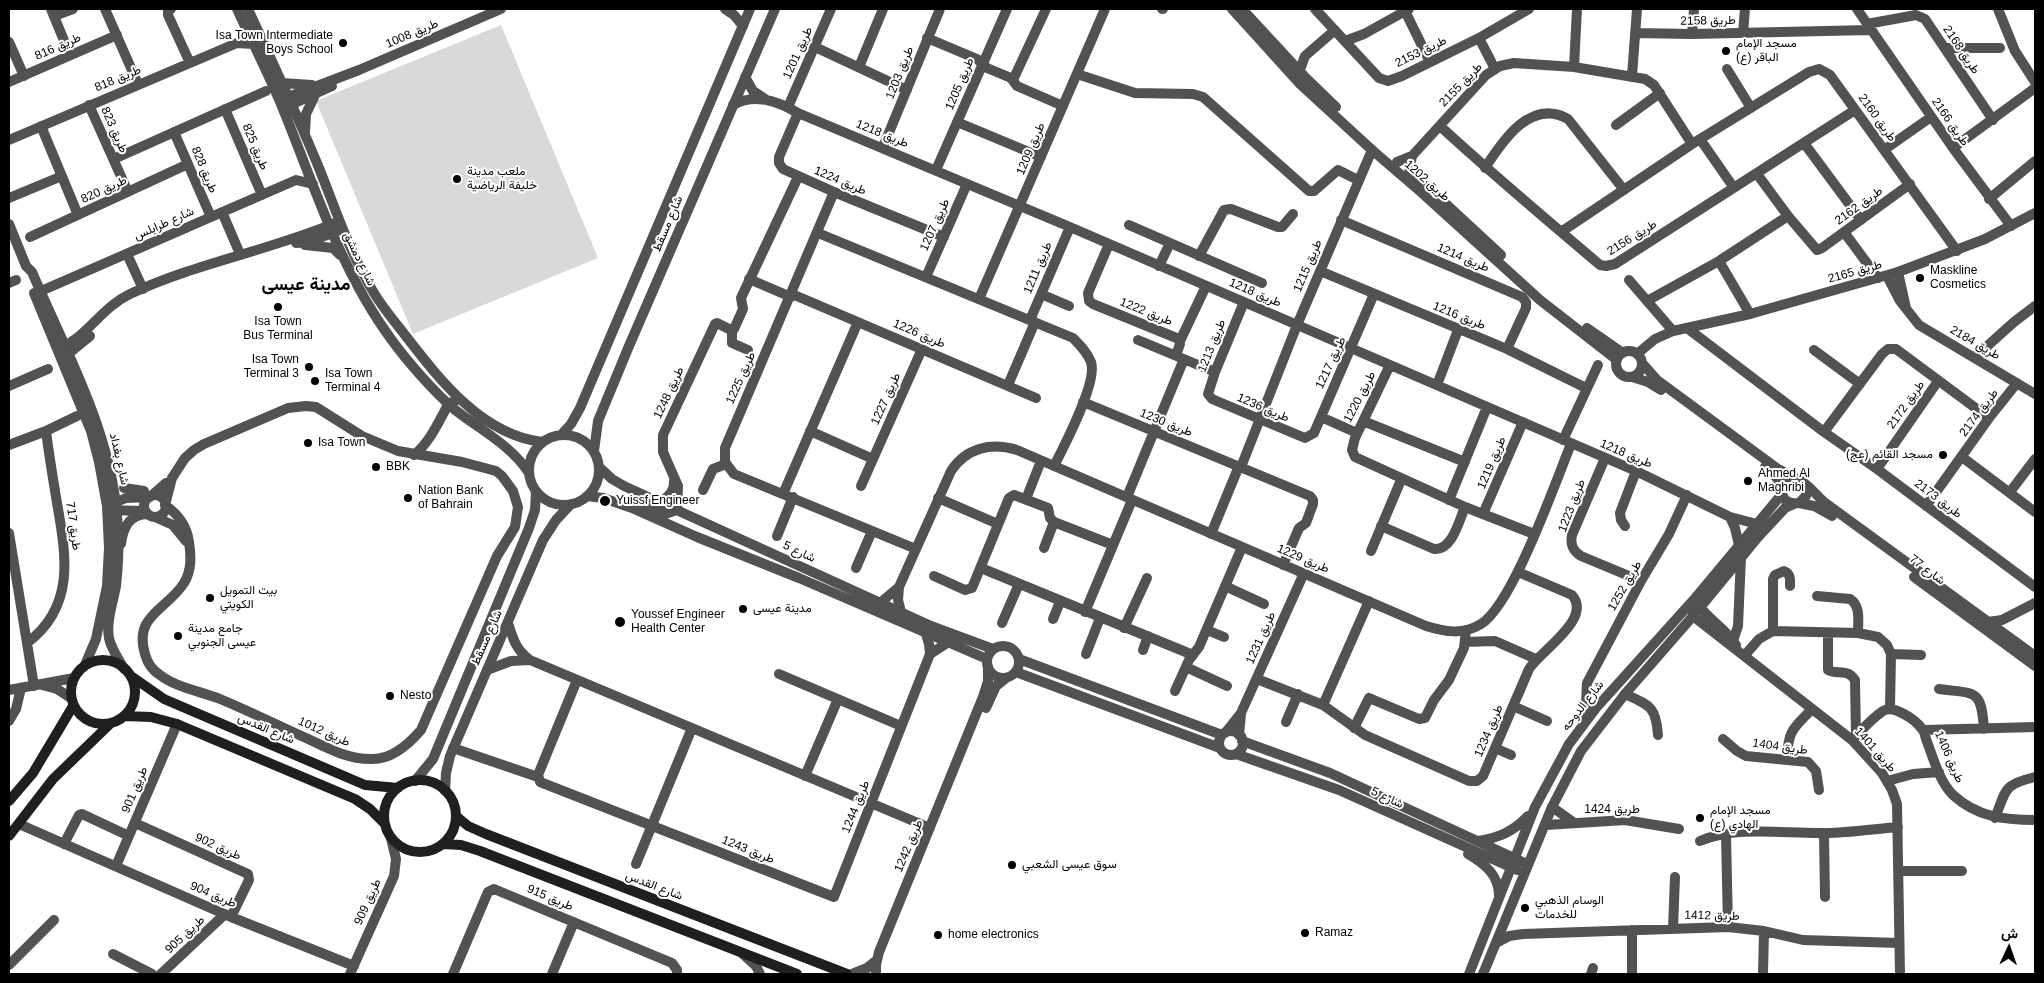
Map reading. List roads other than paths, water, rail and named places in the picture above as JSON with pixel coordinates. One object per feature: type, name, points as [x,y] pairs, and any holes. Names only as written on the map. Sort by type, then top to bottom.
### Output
[{"type":"main road","points":[[110,724],[88,721],[80,715],[72,702],[70,691],[74,678],[85,665],[101,660],[118,664],[128,673],[135,693],[134,701],[125,716]]},
{"type":"main road","name":"شارع القدس","points":[[128,673],[164,699],[365,785],[398,788]]},
{"type":"main road","points":[[9,801],[33,773],[72,702]]},
{"type":"main road","points":[[9,836],[52,779],[110,724],[125,716],[152,717],[176,724],[355,799],[370,809],[385,824],[391,838],[407,850],[426,852],[443,844],[450,836],[454,826],[456,816],[453,802],[445,791],[431,783],[416,781],[398,788],[388,801],[385,808],[385,824]]},
{"type":"main road","name":"شارع القدس","points":[[456,816],[468,826],[486,834],[847,974]]},
{"type":"main road","points":[[443,844],[461,845],[480,851],[798,974]]},
{"type":"street","points":[[70,55],[53,13],[73,9]]},
{"type":"street","points":[[105,9],[138,84]]},
{"type":"street","points":[[171,9],[168,10],[168,15],[190,63]]},
{"type":"street","name":"شارع دمشق","points":[[237,9],[252,44],[306,135],[342,225],[374,293],[433,369],[458,397],[500,429],[521,438],[542,442]]},
{"type":"street","name":"شارع دمشق","points":[[248,9],[282,83],[305,164],[331,230],[359,288],[390,337],[414,368],[459,413],[509,450],[523,463],[529,473]]},
{"type":"street","name":"طريق 1008","points":[[286,102],[323,83],[359,70],[502,9]]},
{"type":"street","points":[[724,9],[734,15],[743,26]]},
{"type":"street","name":"شارع مسقط","points":[[561,435],[571,424],[580,408],[750,9]]},
{"type":"street","name":"شارع مسقط","points":[[594,451],[598,421],[608,396],[775,9]]},
{"type":"street","name":"طريق 1201","points":[[788,107],[831,9]]},
{"type":"street","points":[[859,67],[883,9]]},
{"type":"street","name":"طريق 1203","points":[[882,148],[940,9]]},
{"type":"street","name":"طريق 1205","points":[[936,170],[1007,9]]},
{"type":"street","points":[[1013,80],[1046,9]]},
{"type":"street","name":"طريق 1209","points":[[979,298],[1105,9]]},
{"type":"street","name":"طريق 1202","points":[[1232,9],[1299,83],[1372,150],[1540,300],[1620,357]]},
{"type":"street","name":"طريق 1202","points":[[1242,9],[1304,76],[1363,134],[1434,192],[1558,306],[1620,357]]},
{"type":"street","name":"طريق 2153","points":[[1314,9],[1379,78],[1388,80],[1402,76],[1479,38],[1530,9]]},
{"type":"street","points":[[1574,67],[1577,9]]},
{"type":"street","points":[[1632,76],[1637,9]]},
{"type":"street","points":[[1692,34],[1694,9]]},
{"type":"street","points":[[1743,33],[1745,9]]},
{"type":"street","name":"طريق 2166","points":[[1856,9],[1989,199],[2011,226]]},
{"type":"street","points":[[1998,9],[2016,51],[2035,82]]},
{"type":"street","points":[[1345,41],[1364,34],[1407,10],[1430,62]]},
{"type":"street","name":"طريق 2168","points":[[1868,27],[1916,15],[1921,16],[1946,48],[1993,120]]},
{"type":"street","name":"طريق 2158","points":[[1636,33],[1743,33],[1868,27]]},
{"type":"street","points":[[237,43],[246,28]]},
{"type":"street","points":[[1301,67],[1305,56],[1335,30]]},
{"type":"street","name":"طريق 816","points":[[9,82],[116,35]]},
{"type":"street","points":[[928,38],[977,59],[987,68],[1013,80],[1017,86],[1063,106]]},
{"type":"street","points":[[1479,38],[1494,69]]},
{"type":"street","points":[[9,42],[24,76]]},
{"type":"street","name":"طريق 818","points":[[9,140],[237,43],[252,44]]},
{"type":"street","points":[[815,47],[907,90]]},
{"type":"street","points":[[1946,48],[2000,48]]},
{"type":"street","name":"طريق 2155","points":[[1397,162],[1412,156],[1477,84],[1494,69],[1514,63],[1574,67],[1645,79],[1654,85],[1696,142]]},
{"type":"street","points":[[2027,71],[2035,63]]},
{"type":"street","points":[[1727,69],[1751,108]]},
{"type":"street","name":"طريق 2160","points":[[1561,232],[1696,142],[1809,72],[1819,69],[1830,75],[1957,251]]},
{"type":"street","name":"طريق 1008","points":[[286,102],[315,95],[359,70]]},
{"type":"street","points":[[1077,74],[1110,86],[1118,95],[1136,99],[1174,99],[1193,94],[1209,101],[1308,191],[1314,191],[1338,170],[1358,180]]},
{"type":"street","name":"طريق 1218","points":[[745,77],[753,91],[766,100]]},
{"type":"street","name":"طريق 1008","points":[[282,83],[298,85],[323,83]]},
{"type":"street","points":[[1953,148],[2035,88]]},
{"type":"street","name":"طريق 820","points":[[114,159],[266,90]]},
{"type":"street","points":[[1616,125],[1660,93]]},
{"type":"street","points":[[306,135],[306,114],[315,95]]},
{"type":"street","name":"طريق 1218","points":[[733,105],[748,99],[766,100],[788,107],[798,113],[1070,227],[1636,471],[1730,518],[1757,524]]},
{"type":"street","name":"طريق 823","points":[[90,105],[128,192]]},
{"type":"street","name":"طريق 825","points":[[225,109],[262,195]]},
{"type":"street","name":"طريق 2156","points":[[1440,126],[1485,168],[1600,265],[1610,266],[1855,110]]},
{"type":"street","name":"طريق 1224","points":[[798,113],[779,160],[783,169],[798,177],[944,237]]},
{"type":"street","points":[[1485,168],[1496,150],[1524,120],[1540,113],[1555,113],[1568,119],[1624,190]]},
{"type":"street","points":[[1884,150],[1931,117]]},
{"type":"street","points":[[957,122],[1041,157]]},
{"type":"street","points":[[42,126],[78,215]]},
{"type":"street","name":"طريق 828","points":[[174,132],[211,217]]},
{"type":"street","points":[[1696,142],[1734,188]]},
{"type":"street","points":[[1804,143],[1861,220]]},
{"type":"street","name":"طريق 1215","points":[[1240,467],[1297,325],[1372,150]]},
{"type":"street","points":[[1409,173],[1412,156]]},
{"type":"street","points":[[1989,199],[2035,161]]},
{"type":"street","name":"طريق 820","points":[[30,237],[188,164]]},
{"type":"street","points":[[296,180],[305,164]]},
{"type":"street","points":[[1647,301],[1719,261],[1788,216],[1757,174]]},
{"type":"street","points":[[9,198],[62,176]]},
{"type":"street","points":[[748,350],[732,343],[732,330],[743,309],[741,298],[798,177]]},
{"type":"street","points":[[296,180],[305,180],[313,184]]},
{"type":"street","name":"شارع طرابلس","points":[[41,291],[296,180]]},
{"type":"street","name":"طريق 1207","points":[[926,277],[967,184]]},
{"type":"street","name":"طريق 2162","points":[[1788,216],[1814,249],[1822,248],[1910,184]]},
{"type":"street","name":"طريق 1225","points":[[726,464],[724,453],[732,432],[792,295],[834,192]]},
{"type":"street","points":[[1199,256],[1220,214],[1224,210],[1231,209],[1279,228],[1293,214]]},
{"type":"street","points":[[222,212],[240,254]]},
{"type":"street","name":"طريق 2165","points":[[1640,358],[1655,339],[1673,331],[1750,314],[1898,272],[1957,251],[2035,213]]},
{"type":"street","name":"طريق 1214","points":[[1341,220],[1522,297],[1526,302],[1526,308],[1507,349]]},
{"type":"street","name":"شارع بغداد","points":[[9,224],[26,266],[26,274],[97,423],[112,478],[106,586],[96,640],[85,665]]},
{"type":"street","points":[[294,244],[342,225]]},
{"type":"street","points":[[1129,225],[1262,284]]},
{"type":"street","name":"طريق 1211","points":[[1032,321],[1041,294],[1070,227]]},
{"type":"street","points":[[63,353],[93,333],[104,320],[107,311],[120,299],[240,254],[331,230]]},
{"type":"street","name":"طريق 2184","points":[[1844,232],[1882,277],[1914,320],[1925,329],[2035,394]]},
{"type":"street","points":[[818,233],[1073,338],[1084,349],[1092,364],[1092,379],[1054,466]]},
{"type":"street","points":[[1159,266],[1170,243]]},
{"type":"street","points":[[270,247],[294,244],[333,248],[343,257]]},
{"type":"street","name":"طريق 1222","points":[[1109,244],[1088,293],[1089,300],[1093,304],[1180,341],[1180,357],[1130,499]]},
{"type":"street","points":[[128,254],[143,289]]},
{"type":"street","points":[[1719,261],[1750,314]]},
{"type":"street","name":"شارع بغداد","points":[[26,266],[32,272],[41,291],[63,353],[95,444],[111,507],[118,565],[109,638],[128,673]]},
{"type":"street","name":"طريق 1216","points":[[1320,271],[1507,349],[1586,388]]},
{"type":"street","points":[[1898,272],[1906,309]]},
{"type":"street","name":"طريق 1226","points":[[749,279],[858,322],[1036,398]]},
{"type":"street","points":[[1629,280],[1673,331]]},
{"type":"street","points":[[1180,341],[1206,286]]},
{"type":"street","points":[[1041,294],[1069,306]]},
{"type":"street","name":"طريق 1217","points":[[1305,438],[1314,433],[1346,358],[1352,350],[1374,294]]},
{"type":"street","name":"طريق 1213","points":[[1212,399],[1208,392],[1244,302]]},
{"type":"street","points":[[1975,357],[2035,306]]},
{"type":"street","points":[[1008,385],[1032,321]]},
{"type":"street","points":[[777,536],[810,431],[858,322]]},
{"type":"street","name":"طريق 1248","points":[[677,510],[678,486],[663,452],[663,435],[715,324],[717,323],[732,330]]},
{"type":"street","name":"طريق 2173","points":[[1687,328],[1824,432],[1877,469],[2035,587]]},
{"type":"street","points":[[1437,385],[1458,330]]},
{"type":"street","points":[[1138,340],[1215,372]]},
{"type":"street","name":"طريق 1227","points":[[861,486],[922,349]]},
{"type":"street","points":[[1824,432],[1882,354],[1888,349],[1896,349],[1989,418]]},
{"type":"street","points":[[1814,350],[1860,384]]},
{"type":"street","points":[[1632,377],[1640,372],[1640,358],[1628,351],[1620,357],[1616,365],[1620,374],[1653,385],[1769,470],[1777,478],[1782,491],[1786,501],[1796,504],[1806,496],[1801,482],[1789,480],[1782,491]]},
{"type":"street","name":"شارع 77","points":[[1640,358],[1657,380],[1778,469],[1801,482],[1824,502],[2035,656]]},
{"type":"street","name":"طريق 1220","points":[[1321,417],[1357,433],[1390,365]]},
{"type":"street","points":[[1567,442],[1586,388],[1598,365]]},
{"type":"street","points":[[10,383],[48,369]]},
{"type":"street","name":"طريق 2172","points":[[1877,469],[1938,381]]},
{"type":"street","name":"طريق 2174","points":[[1926,506],[1989,418],[2017,383]]},
{"type":"street","name":"طريق 1236","points":[[1212,399],[1305,438]]},
{"type":"street","points":[[414,455],[425,444],[443,417],[449,403],[459,402],[471,408]]},
{"type":"street","name":"طريق 1230","points":[[1083,402],[1312,498],[1314,504],[1306,523],[1299,528],[1283,565]]},
{"type":"street","name":"طريق 1012","points":[[165,505],[169,480],[185,458],[204,444],[288,408],[306,406],[316,407],[370,440],[398,451],[462,462],[496,471],[513,491],[518,508],[515,527],[497,556],[421,730],[407,745],[392,754],[373,760],[347,757],[220,699],[175,683],[160,676],[154,670],[145,656],[143,647],[144,627],[148,618],[155,610],[170,599],[184,583],[190,567],[190,548]]},
{"type":"street","points":[[1449,500],[1487,407]]},
{"type":"street","points":[[443,417],[459,413]]},
{"type":"street","points":[[9,445],[46,431],[77,416]]},
{"type":"street","points":[[1362,421],[1465,462]]},
{"type":"street","name":"طريق 1219","points":[[1483,514],[1523,422]]},
{"type":"street","name":"طريق 717","points":[[27,643],[47,624],[58,604],[62,590],[65,553],[46,431]]},
{"type":"street","points":[[810,431],[873,459]]},
{"type":"street","points":[[1357,433],[1352,448],[1355,458],[1401,480],[1534,534]]},
{"type":"street","points":[[561,435],[580,438],[594,451],[599,467],[598,480],[587,496],[571,504],[552,502],[536,491],[529,473],[532,456],[542,442],[548,438],[561,435]]},
{"type":"street","name":"طريق 1229","points":[[900,612],[898,600],[899,587],[955,464],[978,449],[997,446],[1008,448],[1054,466],[1283,565],[1440,630],[1466,630],[1481,624],[1494,613],[1518,572],[1534,534],[1567,442]]},
{"type":"street","points":[[425,444],[426,457]]},
{"type":"street","name":"طريق 2174","points":[[1962,457],[2035,512]]},
{"type":"street","name":"طريق 1223","points":[[1605,458],[1572,535],[1572,544],[1576,553],[1581,556],[1641,582]]},
{"type":"street","points":[[2010,492],[2035,459]]},
{"type":"street","points":[[1026,499],[1041,461]]},
{"type":"street","points":[[703,490],[713,469],[726,464],[734,474],[916,549]]},
{"type":"street","name":"شارع 5","points":[[599,467],[618,482],[677,510],[900,612],[993,649]]},
{"type":"street","points":[[1211,534],[1240,467]]},
{"type":"street","points":[[1625,526],[1621,520],[1620,513],[1636,471]]},
{"type":"street","points":[[660,502],[668,497],[674,489],[674,475]]},
{"type":"street","points":[[112,478],[137,496],[160,497],[165,505],[178,515],[184,525],[190,548]]},
{"type":"street","points":[[124,488],[144,491],[169,480]]},
{"type":"street","points":[[149,514],[145,501],[169,480]]},
{"type":"street","points":[[1370,551],[1401,480]]},
{"type":"street","name":"شارع مسقط","points":[[416,781],[433,759],[526,537],[532,519],[536,491]]},
{"type":"street","name":"شارع الدوحه","points":[[1469,974],[1535,807],[1569,744],[1607,695],[1697,596],[1782,491]]},
{"type":"street","points":[[934,576],[968,590],[974,586],[998,524],[1012,495],[1017,495],[1048,508],[1050,518],[1054,522],[1114,545]]},
{"type":"street","name":"طريق 1252","points":[[1585,722],[1586,689],[1596,663],[1669,534],[1687,495]]},
{"type":"street","points":[[111,507],[137,496]]},
{"type":"street","name":"شارع 5","points":[[587,496],[603,498],[632,508],[697,537],[799,578],[988,663]]},
{"type":"street","points":[[938,498],[998,524]]},
{"type":"street","points":[[1085,612],[1114,545],[1130,499]]},
{"type":"street","name":"شارع مسقط","points":[[445,791],[446,773],[453,748],[543,540],[556,520],[571,504]]},
{"type":"street","name":"شارع 77","points":[[1796,504],[1814,506],[1828,513],[2035,666]]},
{"type":"street","name":"شارع الدوحه","points":[[1483,974],[1552,808],[1581,751],[1625,694],[1741,557],[1785,508],[1796,504]]},
{"type":"street","points":[[118,565],[124,527],[134,517],[164,512],[165,505]]},
{"type":"street","points":[[632,508],[645,506],[665,514],[677,510]]},
{"type":"street","points":[[111,507],[149,514],[173,525],[186,540],[190,548]]},
{"type":"street","points":[[1382,526],[1434,549],[1441,549],[1448,543],[1465,507]]},
{"type":"street","points":[[1730,518],[1736,528],[1739,545]]},
{"type":"street","points":[[1044,548],[1054,522]]},
{"type":"street","points":[[856,568],[872,531]]},
{"type":"street","points":[[9,533],[27,643],[38,685]]},
{"type":"street","points":[[1176,691],[1186,667],[1207,630],[1242,547]]},
{"type":"street","points":[[1733,641],[1738,626],[1741,557]]},
{"type":"street","points":[[981,568],[1124,628],[1193,654]]},
{"type":"street","points":[[1773,632],[1773,579],[1775,575],[1784,571],[1788,573],[1790,576],[1790,586]]},
{"type":"street","name":"طريق 1234","points":[[1257,679],[1323,705],[1354,728],[1384,744],[1471,781],[1479,780],[1483,776],[1496,748],[1526,674],[1536,659],[1568,630],[1574,619],[1576,603],[1574,597],[1569,593],[1518,572]]},
{"type":"street","name":"طريق 1231","points":[[1224,734],[1241,713],[1304,573]]},
{"type":"street","points":[[1124,628],[1147,578]]},
{"type":"street","points":[[1002,624],[1019,584]]},
{"type":"street","points":[[1225,586],[1264,604]]},
{"type":"street","name":"طريق 1229","points":[[880,603],[899,587]]},
{"type":"street","points":[[1693,616],[1693,606],[1697,596]]},
{"type":"street","points":[[1816,596],[1850,599],[1858,608],[1858,633]]},
{"type":"street","points":[[1323,705],[1369,601]]},
{"type":"street","points":[[1053,619],[1060,602]]},
{"type":"street","points":[[1988,622],[2002,620],[2035,603]]},
{"type":"street","name":"طريق 1401","points":[[1700,607],[1742,653]]},
{"type":"street","name":"طريق 1401","points":[[1693,616],[1812,709],[1854,738],[1887,781],[1897,804],[1900,974]]},
{"type":"street","points":[[1086,654],[1100,618]]},
{"type":"street","points":[[2001,631],[2002,620]]},
{"type":"street","points":[[508,623],[515,645],[530,660],[930,828]]},
{"type":"street","points":[[1207,630],[1224,637]]},
{"type":"street","points":[[1354,728],[1369,698],[1419,719],[1425,718],[1434,700],[1448,684],[1465,642],[1466,630]]},
{"type":"street","points":[[1742,653],[1773,632],[1858,633],[1878,637],[1887,645],[1891,654],[1890,708],[1884,710],[1854,738]]},
{"type":"street","points":[[1828,633],[1828,670],[1831,672],[1843,671],[1853,676],[1855,680],[1854,738]]},
{"type":"street","points":[[926,634],[930,644],[930,654]]},
{"type":"street","points":[[1143,650],[1148,636]]},
{"type":"street","points":[[1465,642],[1495,641],[1536,659]]},
{"type":"street","points":[[930,654],[947,643]]},
{"type":"street","points":[[1016,672],[1220,748],[1228,755],[1236,754],[1241,749],[1240,738],[1234,732],[1224,734],[1019,659],[1011,648],[1002,646],[993,649],[988,663],[995,676],[1006,678],[1016,672],[1019,659]]},
{"type":"street","name":"طريق 1244","points":[[834,897],[930,654]]},
{"type":"street","points":[[1891,654],[1921,655]]},
{"type":"street","points":[[487,670],[512,661],[530,660]]},
{"type":"street","name":"طريق 1242","points":[[876,974],[877,960],[966,743],[986,689],[988,663]]},
{"type":"street","points":[[1186,667],[1227,686]]},
{"type":"street","points":[[779,674],[902,726]]},
{"type":"street","points":[[9,690],[74,678]]},
{"type":"street","name":"طريق 1242","points":[[966,743],[975,732],[996,686],[1006,678]]},
{"type":"street","points":[[538,777],[577,680]]},
{"type":"street","points":[[38,685],[57,689],[72,702]]},
{"type":"street","points":[[9,720],[16,709],[21,688]]},
{"type":"street","points":[[1586,689],[1588,694],[1596,699],[1607,695]]},
{"type":"street","points":[[1939,689],[1974,695],[1981,704],[1984,729]]},
{"type":"street","points":[[1286,722],[1298,694]]},
{"type":"street","points":[[1625,694],[1653,710],[1657,721],[1658,735]]},
{"type":"street","points":[[805,776],[838,699]]},
{"type":"street","points":[[1513,706],[1547,721]]},
{"type":"street","name":"طريق 1406","points":[[1890,708],[1898,710],[1924,730],[1939,772],[1952,793],[1978,812],[1995,818],[2035,820]]},
{"type":"street","points":[[1787,759],[1788,739],[1793,729],[1812,709]]},
{"type":"street","name":"طريق 1231","points":[[1240,738],[1241,713]]},
{"type":"street","name":"طريق 901","points":[[116,866],[176,724]]},
{"type":"street","name":"طريق 1406","points":[[1924,730],[2035,727]]},
{"type":"street","points":[[636,864],[692,728]]},
{"type":"street","points":[[1220,748],[1219,741],[1224,734]]},
{"type":"street","name":"شارع 5","points":[[1240,738],[1330,772],[1478,841],[1526,869]]},
{"type":"street","name":"طريق 1404","points":[[1722,739],[1746,756],[1804,761],[1812,764],[1817,774],[1819,790]]},
{"type":"street","name":"طريق 1243","points":[[453,748],[538,777],[542,784],[834,897]]},
{"type":"street","points":[[1496,748],[1511,755]]},
{"type":"street","name":"شارع 5","points":[[1236,754],[1339,790],[1454,843],[1512,862]]},
{"type":"street","points":[[1887,781],[1912,774],[1939,772]]},
{"type":"street","points":[[1995,818],[2011,785],[2035,777]]},
{"type":"street","points":[[1478,841],[1490,840],[1511,831],[1535,807]]},
{"type":"street","name":"طريق 1424","points":[[1552,808],[1573,822]]},
{"type":"street","points":[[64,844],[79,815],[82,814],[129,836]]},
{"type":"street","name":"طريق 1424","points":[[1546,825],[1625,820],[1680,829]]},
{"type":"street","name":"طريق 902","points":[[135,823],[248,874],[249,880],[228,916]]},
{"type":"street","name":"طريق 904","points":[[19,824],[352,970]]},
{"type":"street","points":[[1700,841],[1712,836],[1760,832],[1824,834],[1898,827]]},
{"type":"street","points":[[1824,834],[1825,897]]},
{"type":"street","points":[[1726,835],[1728,927]]},
{"type":"street","name":"طريق 909","points":[[352,970],[394,876],[396,859],[391,838]]},
{"type":"street","points":[[1454,843],[1485,865],[1493,874],[1499,887],[1499,897]]},
{"type":"street","points":[[1899,871],[1962,871]]},
{"type":"street","points":[[1672,928],[1675,877]]},
{"type":"street","name":"طريق 915","points":[[454,974],[488,892],[492,889],[672,963],[678,974]]},
{"type":"street","name":"طريق 905","points":[[161,974],[228,916]]},
{"type":"street","points":[[1505,918],[1510,927],[1523,934]]},
{"type":"street","points":[[9,964],[54,920]]},
{"type":"street","points":[[552,974],[574,922]]},
{"type":"street","name":"طريق 1412","points":[[1496,943],[1509,936],[1523,934],[1728,927],[1764,931],[1803,940],[1899,943]]},
{"type":"street","points":[[1632,930],[1632,974]]},
{"type":"street","points":[[1763,974],[1764,931]]},
{"type":"street","points":[[113,954],[152,974]]},
{"type":"street","points":[[743,954],[756,966],[760,974]]},
{"type":"street","points":[[852,974],[867,968],[877,960]]},
{"type":"place","name":"Isa Town Intermediate Boys School","points":[[343,43]]},
{"type":"place","name":"مسجد الإمام الباقر (ع)","points":[[1726,51]]},
{"type":"place","name":"ملعب مدينة خليفة الرياضية","points":[[457,179]]},
{"type":"place","name":"Maskline Cosmetics","points":[[1920,278]]},
{"type":"place","name":"Isa Town Bus Terminal","points":[[278,307]]},
{"type":"place","name":"Isa Town Terminal 3","points":[[309,367]]},
{"type":"place","name":"Isa Town Terminal 4","points":[[315,381]]},
{"type":"place","name":"Isa Town","points":[[308,443]]},
{"type":"place","name":"مسجد القائم (عج)","points":[[1943,455]]},
{"type":"place","name":"BBK","points":[[376,467]]},
{"type":"place","name":"Ahmed Al Maghribi","points":[[1748,481]]},
{"type":"place","name":"Nation Bank of Bahrain","points":[[408,498]]},
{"type":"place","name":"Yuissf Engineer","points":[[605,501]]},
{"type":"place","name":"بيت التمويل الكويتي","points":[[210,598]]},
{"type":"place","name":"مدينة عيسى","points":[[743,609]]},
{"type":"place","name":"Youssef Engineer Health Center","points":[[620,622]]},
{"type":"place","name":"جامع مدينة عيسى الجنوبي","points":[[178,636]]},
{"type":"place","name":"Nesto","points":[[390,696]]},
{"type":"place","name":"مسجد الإمام الهادي (ع)","points":[[1700,818]]},
{"type":"place","name":"سوق عيسى الشعبي","points":[[1012,865]]},
{"type":"place","name":"الوسام الذهبي للخدمات","points":[[1525,908]]},
{"type":"place","name":"Ramaz","points":[[1305,933]]},
{"type":"place","name":"home electronics","points":[[938,935]]},
{"type":"district","name":"مدينة عيسى","points":[[306,285]]}]
